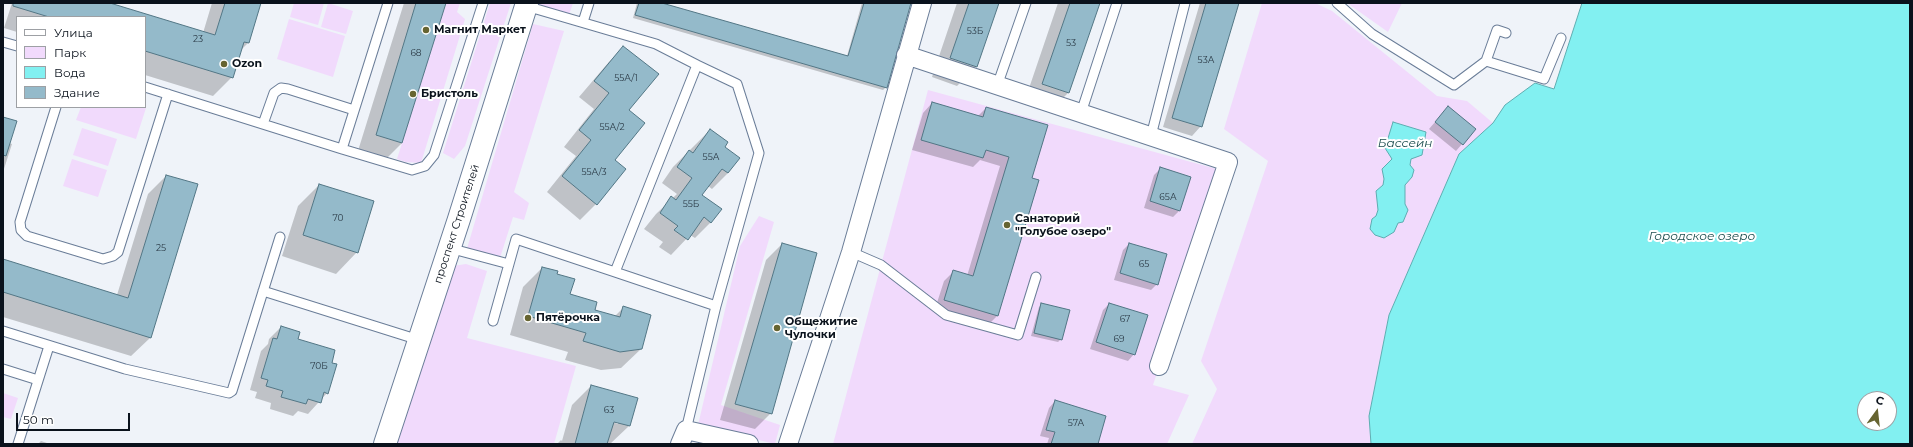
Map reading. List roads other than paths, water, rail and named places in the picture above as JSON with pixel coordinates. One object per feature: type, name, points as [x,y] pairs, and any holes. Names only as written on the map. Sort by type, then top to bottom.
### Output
[{"type":"street","points":[[788,444],[852,252],[906,55],[922,3]]},
{"type":"street","name":"проспект Строителей","points":[[385,444],[527,4]]},
{"type":"street","points":[[906,55],[1228,162],[1159,366]]},
{"type":"street","points":[[683,437],[749,444]]},
{"type":"lane","points":[[342,149],[388,3]]},
{"type":"lane","points":[[146,86],[342,149],[412,170],[419,169],[430,162],[434,155],[482,3]]},
{"type":"lane","points":[[583,22],[589,3]]},
{"type":"lane","points":[[997,86],[1026,3]]},
{"type":"lane","points":[[1080,113],[1117,3]]},
{"type":"lane","points":[[1151,136],[1185,3]]},
{"type":"lane","points":[[1337,3],[1372,34],[1454,84],[1486,61],[1497,30],[1506,33]]},
{"type":"lane","points":[[527,4],[656,44],[737,84],[759,153],[716,306],[683,437]]},
{"type":"lane","points":[[1486,61],[1544,79],[1561,38]]},
{"type":"lane","points":[[3,42],[16,46]]},
{"type":"lane","points":[[615,272],[697,65]]},
{"type":"lane","points":[[263,124],[274,93],[281,88],[354,110]]},
{"type":"lane","points":[[56,108],[20,222],[21,230],[27,236],[103,259],[113,256],[118,252],[168,94]]},
{"type":"lane","points":[[3,331],[125,369],[229,393],[232,391],[280,237]]},
{"type":"lane","points":[[493,321],[516,240],[716,306]]},
{"type":"lane","points":[[449,248],[509,264]]},
{"type":"lane","points":[[852,252],[881,265],[946,315],[1018,335],[1036,277]]},
{"type":"lane","points":[[263,291],[419,340]]},
{"type":"lane","points":[[18,444],[49,346]]},
{"type":"lane","points":[[3,369],[38,380]]},
{"type":"water","name":"Городское озеро","points":[[1582,3],[1910,3],[1910,444],[1371,444],[1369,416],[1389,315],[1459,154],[1493,123],[1505,105],[1535,83],[1554,89]]},
{"type":"water","name":"Бассейн","points":[[1393,122],[1426,132],[1422,155],[1411,159],[1410,165],[1414,170],[1412,177],[1405,185],[1405,204],[1408,210],[1403,222],[1398,223],[1394,232],[1384,238],[1375,235],[1370,229],[1372,219],[1376,216],[1378,210],[1376,191],[1383,185],[1384,179],[1382,169],[1392,159],[1385,148]]},
{"type":"place","name":"Магнит Маркет","points":[[426,30]]},
{"type":"place","name":"Ozon","points":[[224,64]]},
{"type":"place","name":"Бристоль","points":[[413,94]]},
{"type":"place","name":"Санаторий \"Голубое озеро\"","points":[[1007,225]]},
{"type":"place","name":"Пятёрочка","points":[[528,318]]},
{"type":"place","name":"Общежитие Чулочки","points":[[777,328]]}]
